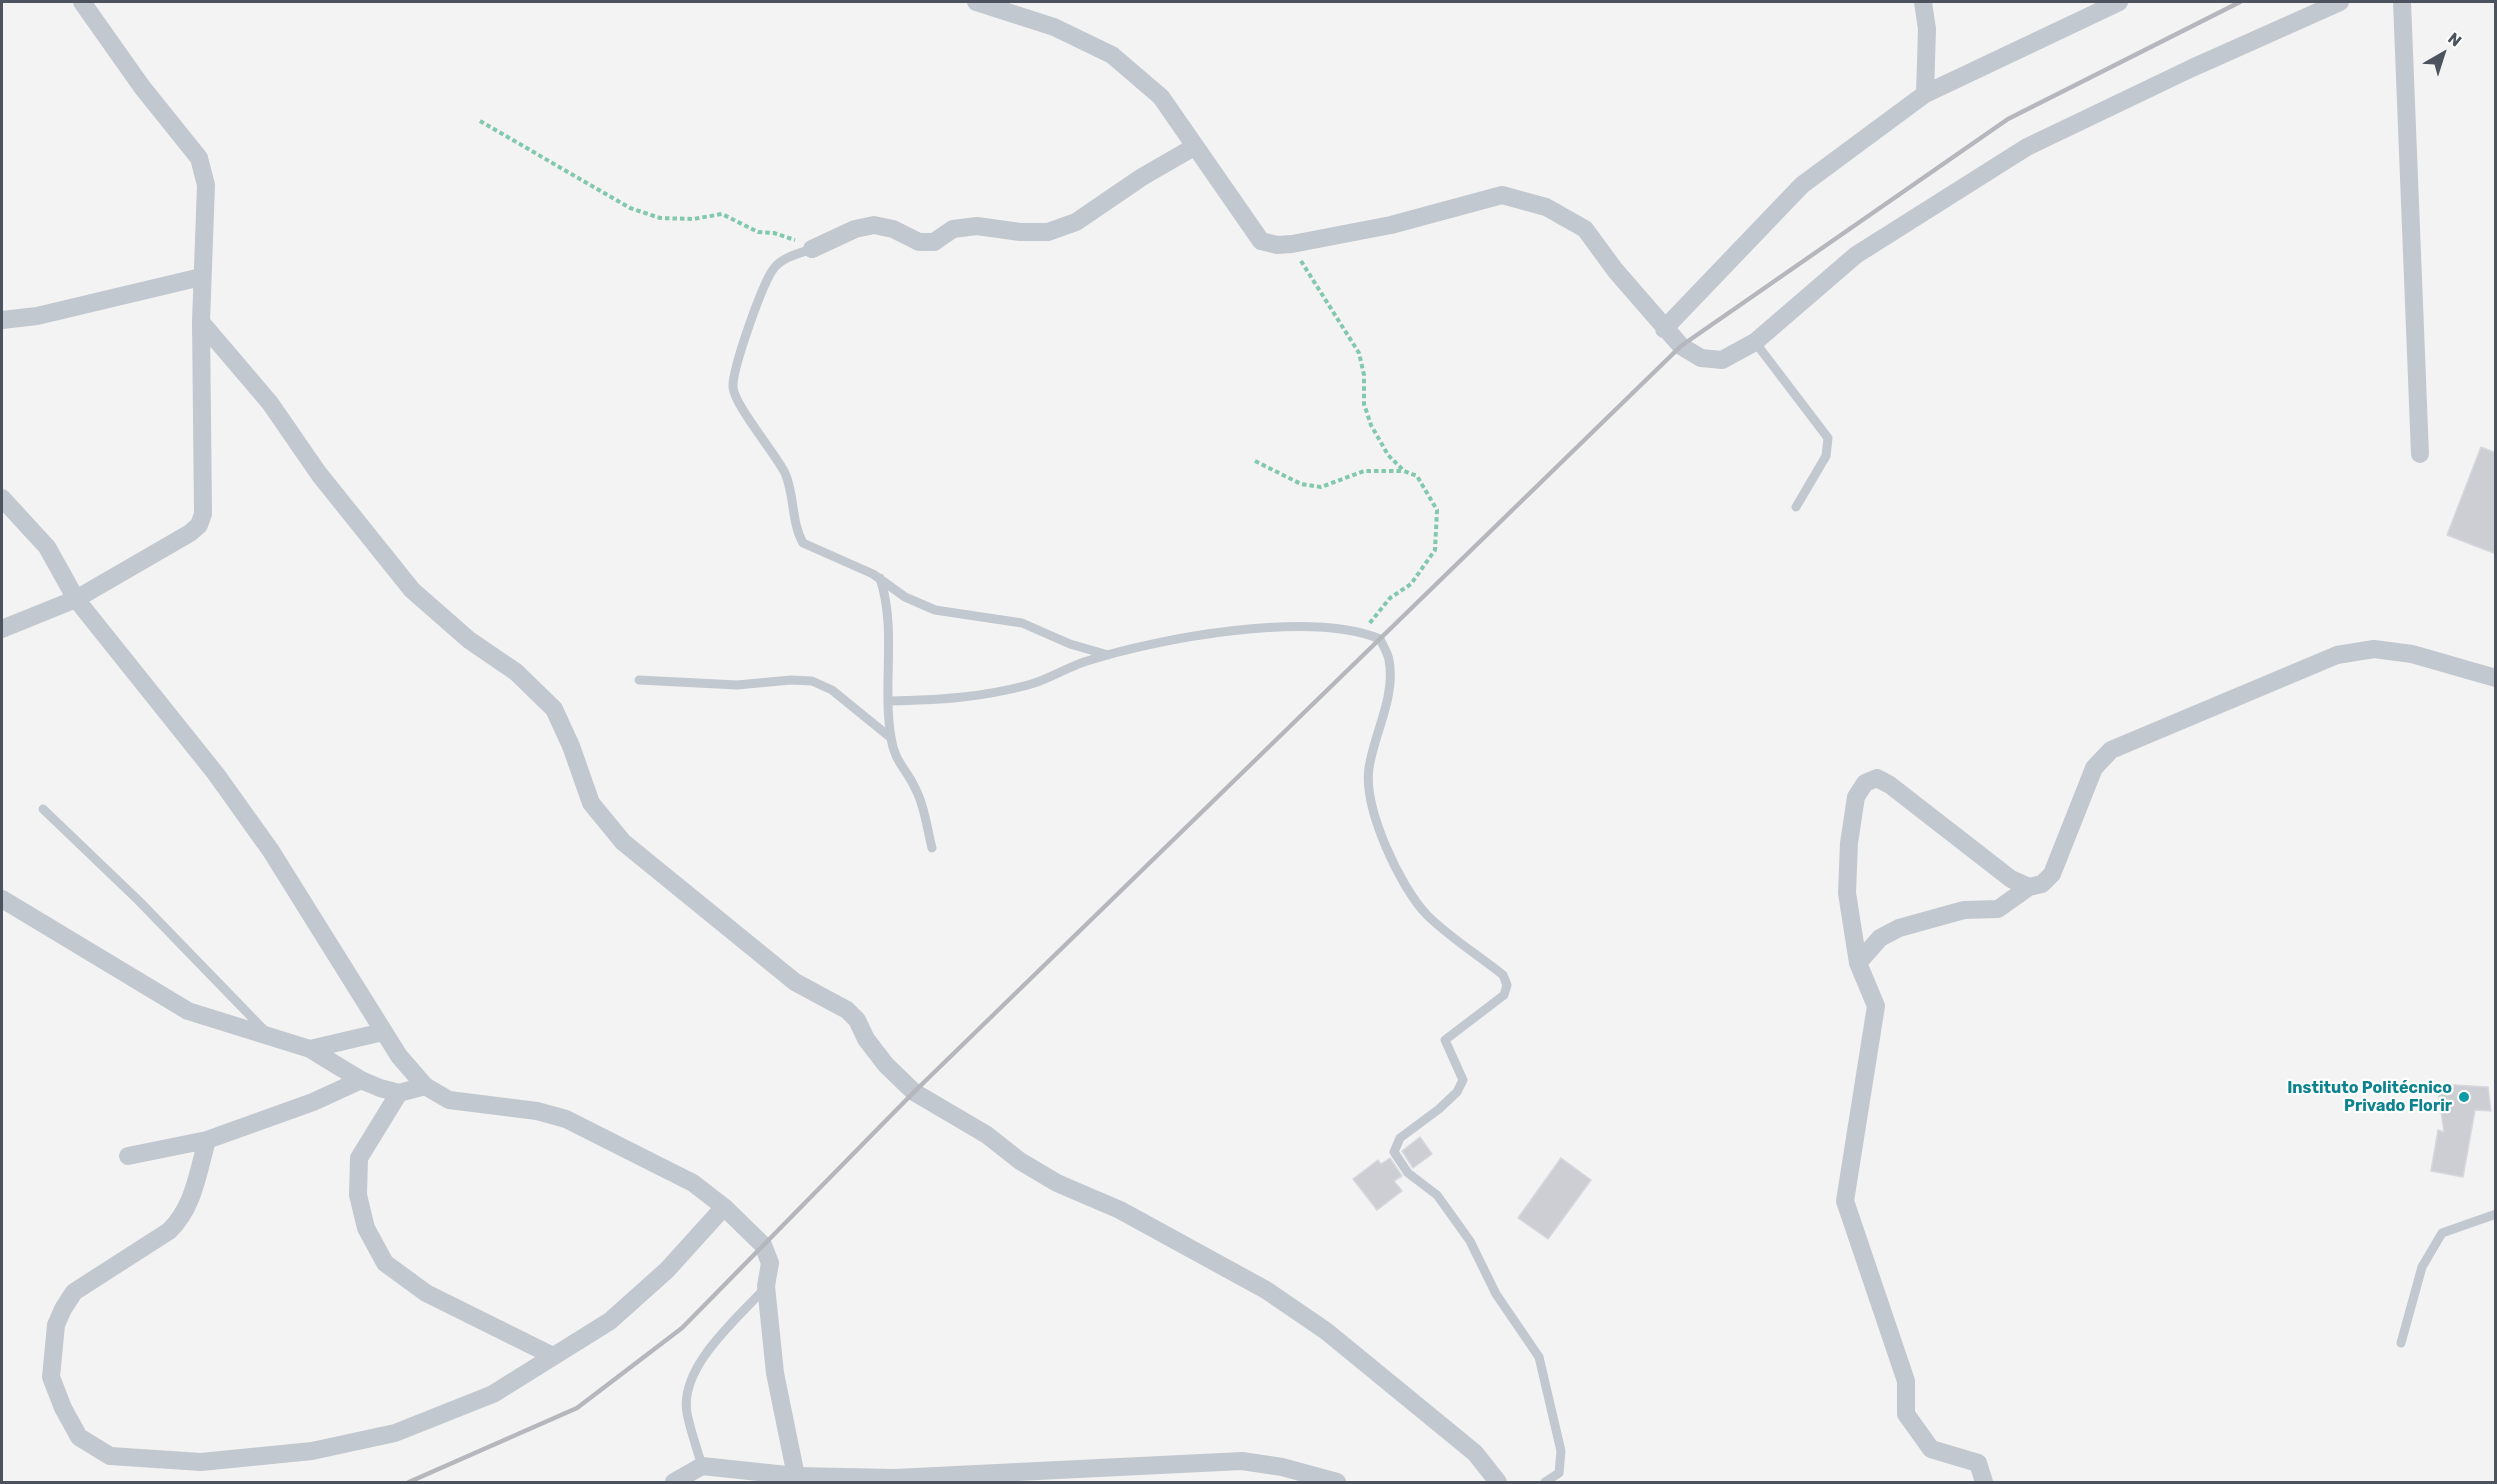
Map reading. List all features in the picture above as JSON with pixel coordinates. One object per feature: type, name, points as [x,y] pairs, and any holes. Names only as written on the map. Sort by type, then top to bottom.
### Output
[{"type":"street","points":[[2,629],[76,599],[190,533],[199,525],[203,514],[201,277],[206,185],[199,158],[142,87],[82,2]]},
{"type":"street","points":[[976,2],[1054,27],[1112,55],[1161,97],[1261,240],[1277,245],[1292,244],[1391,225],[1502,195],[1546,207],[1585,229],[1664,329],[1681,346],[1701,358],[1722,360],[1755,342],[1856,255],[2027,147],[2192,68],[2340,2]]},
{"type":"street","points":[[1923,2],[1927,29],[1925,94]]},
{"type":"street","points":[[1664,329],[1802,186],[1925,94],[2119,2]]},
{"type":"street","points":[[2402,2],[2420,454]]},
{"type":"street","points":[[812,249],[855,229],[874,225],[893,229],[919,242],[934,242],[953,229],[977,226],[1020,232],[1048,232],[1076,222],[1142,177],[1194,147]]},
{"type":"street","points":[[2,320],[37,316],[201,277]]},
{"type":"street","points":[[201,322],[270,403],[319,474],[412,590],[469,640],[516,672],[554,709],[572,746],[591,802],[623,842],[795,982],[847,1010],[857,1020],[866,1039],[886,1065],[914,1092],[987,1135],[1020,1161],[1057,1183],[1120,1210],[1266,1290],[1326,1331],[1475,1452],[1498,1482]]},
{"type":"street","points":[[2,498],[47,547],[76,599],[216,774],[271,851],[399,1056],[425,1086],[449,1100],[537,1112],[566,1119],[693,1183],[724,1208],[763,1245],[770,1263],[766,1286],[775,1373],[799,1479]]},
{"type":"street","points":[[1858,963],[1880,938],[1899,928],[1964,910],[1998,909],[2029,887],[2042,884],[2052,874],[2094,768],[2111,750],[2337,655],[2374,649],[2412,654],[2496,678]]},
{"type":"street","points":[[1984,1482],[1978,1463],[1931,1449],[1905,1414],[1906,1381],[1845,1201],[1876,1006],[1858,963],[1847,893],[1849,843],[1856,796],[1865,783],[1877,778],[1890,785],[2011,879],[2029,887]]},
{"type":"street","points":[[2,899],[188,1011],[310,1049],[361,1080],[399,1093],[425,1086]]},
{"type":"street","points":[[310,1049],[383,1032]]},
{"type":"street","points":[[128,1156],[207,1140],[314,1102],[361,1080]]},
{"type":"street","points":[[399,1093],[359,1158],[358,1195],[366,1228],[386,1263],[426,1293],[553,1356]]},
{"type":"street","points":[[207,1140],[190,1203],[181,1220],[169,1231],[74,1292],[56,1325],[51,1377],[63,1408],[80,1437],[110,1456],[201,1462],[312,1451],[395,1433],[493,1394],[610,1321],[667,1270],[724,1208]]},
{"type":"street","points":[[674,1482],[702,1466],[799,1479],[897,1480],[1242,1461],[1281,1467],[1337,1482]]},
{"type":"lane","points":[[812,249],[776,265],[768,277],[748,330],[733,388],[739,402],[785,473],[794,499],[797,533],[803,543],[880,578],[905,597],[936,610],[1022,623],[1070,644],[1108,655]]},
{"type":"lane","points":[[1755,342],[1828,438],[1826,456],[1797,507]]},
{"type":"lane","points":[[880,578],[886,596],[890,633],[888,701],[891,738],[896,761],[917,791],[932,848]]},
{"type":"lane","points":[[888,701],[965,699],[1030,685],[1108,655],[1200,636],[1264,627],[1362,632],[1380,639],[1389,660],[1388,698],[1368,770],[1371,804],[1380,836],[1414,898],[1427,915],[1503,975],[1507,985],[1504,995],[1445,1040],[1463,1080],[1457,1092],[1439,1109],[1400,1138],[1394,1152],[1408,1173],[1437,1195],[1470,1241],[1496,1294],[1539,1357],[1562,1452],[1558,1473],[1545,1482]]},
{"type":"lane","points":[[639,680],[737,685],[791,680],[812,681],[832,690],[891,738]]},
{"type":"lane","points":[[43,809],[139,901],[272,1038]]},
{"type":"lane","points":[[2401,1343],[2422,1267],[2442,1233],[2496,1214]]},
{"type":"lane","points":[[702,1466],[686,1411],[688,1386],[699,1361],[766,1286]]},
{"type":"path","points":[[480,121],[630,208],[660,218],[693,219],[722,214],[758,232],[790,237],[812,249]]},
{"type":"path","points":[[1292,244],[1359,353],[1364,375],[1364,404],[1371,425],[1388,455],[1404,471]]},
{"type":"path","points":[[1255,461],[1301,484],[1321,487],[1364,471],[1404,471],[1417,476],[1437,510],[1435,550],[1411,584],[1390,598],[1362,632]]},
{"type":"building","points":[[2481,447],[2496,453],[2496,554],[2447,535]]},
{"type":"building","points":[[2437,1084],[2488,1087],[2491,1111],[2475,1110],[2463,1177],[2431,1171],[2438,1130],[2444,1132]]},
{"type":"building","points":[[1420,1137],[1432,1154],[1413,1168],[1402,1151]]},
{"type":"building","points":[[1390,1158],[1402,1176],[1394,1181],[1402,1191],[1377,1210],[1353,1179],[1378,1160],[1381,1164]]},
{"type":"building","points":[[1561,1158],[1591,1180],[1548,1239],[1518,1218]]},
{"type":"railway","points":[[409,1482],[577,1408],[682,1328],[914,1092],[1681,346],[2008,119],[2240,2]]},
{"type":"place","name":"Instituto Politécnico Privado Florir","points":[[2464,1097]]}]
